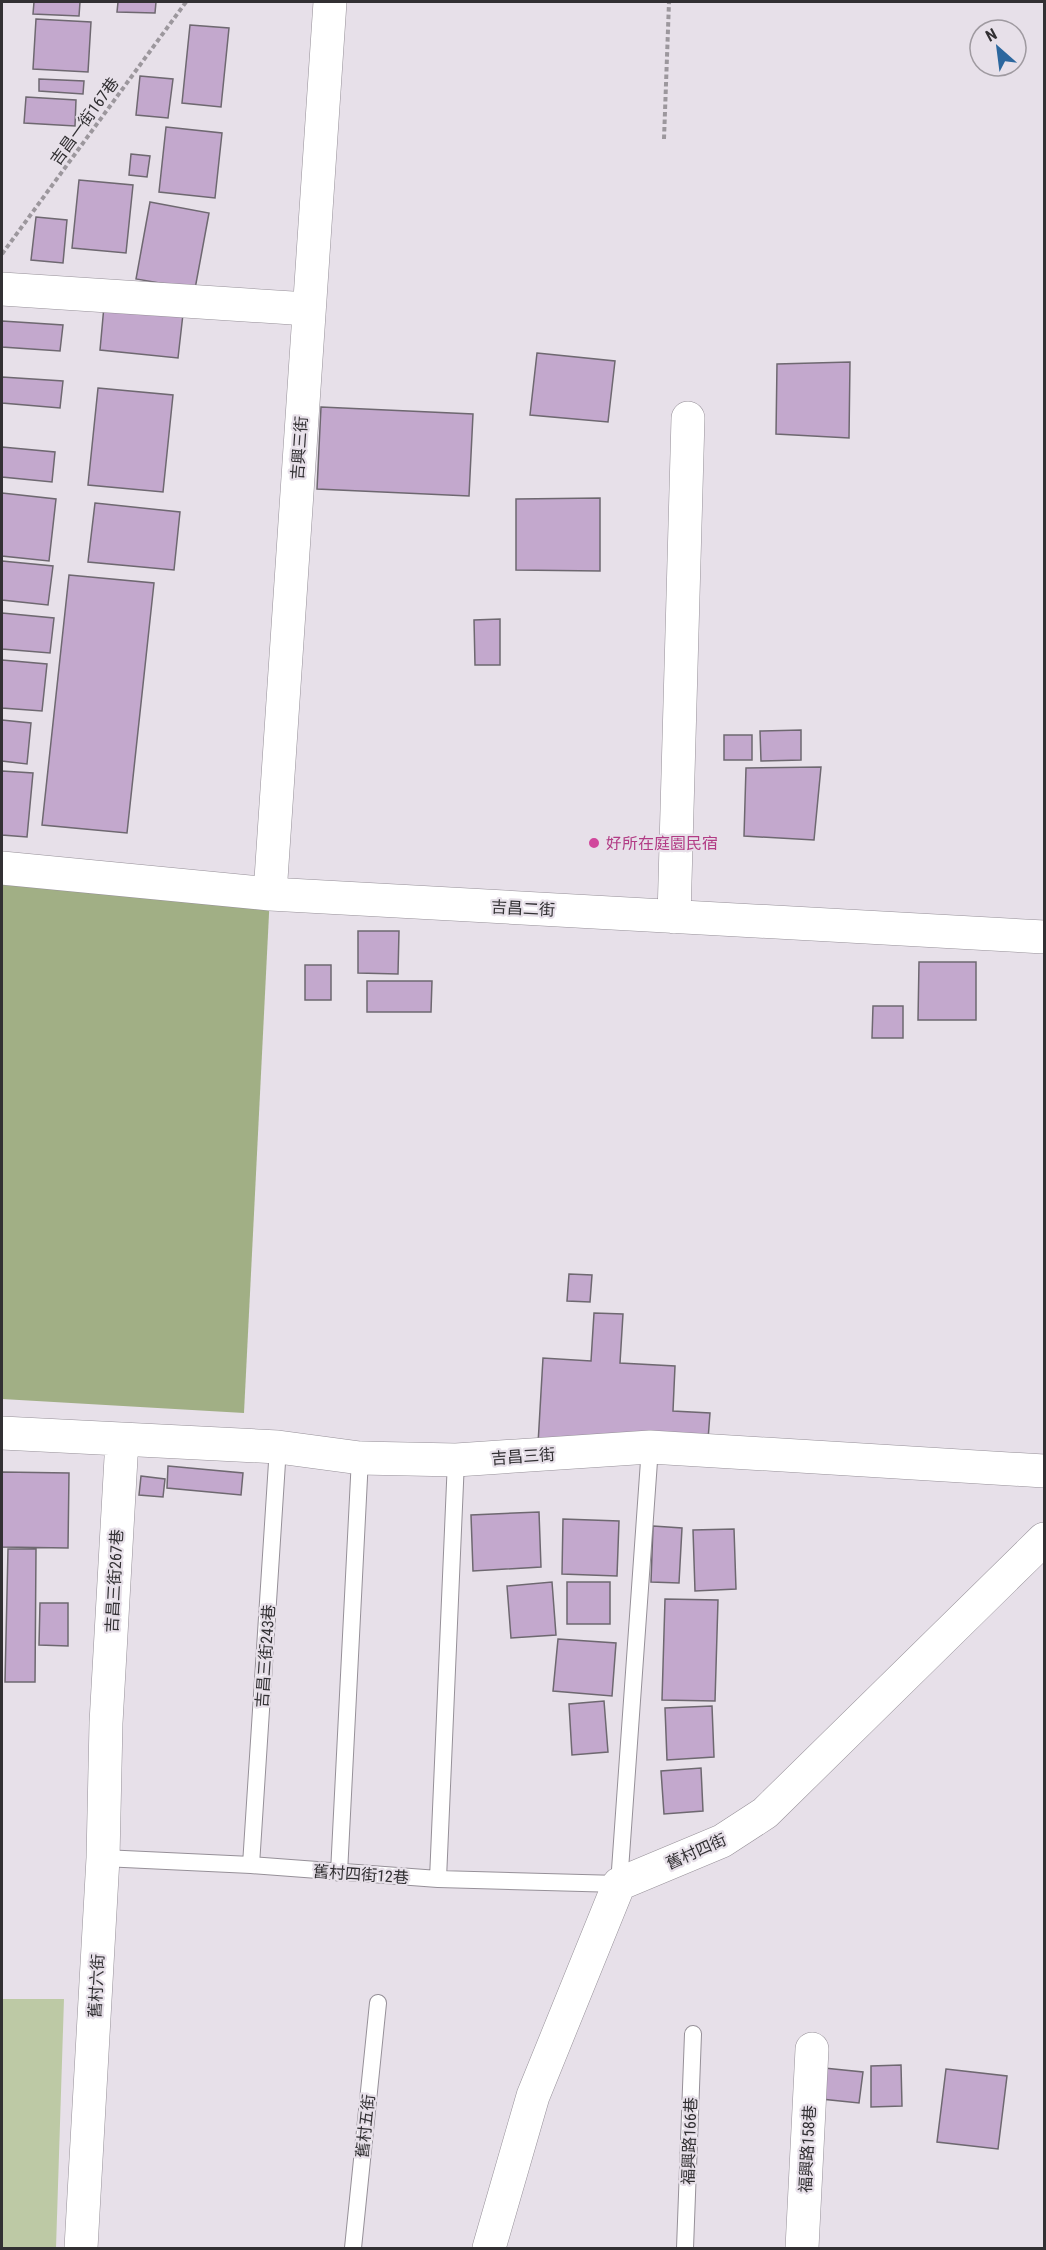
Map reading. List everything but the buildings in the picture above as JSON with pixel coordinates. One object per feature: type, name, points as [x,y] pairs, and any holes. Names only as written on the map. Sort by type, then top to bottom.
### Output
[{"type":"street","name":"吉興三街","points":[[270,894],[330,2]]},
{"type":"street","points":[[2,289],[308,309]]},
{"type":"street","points":[[674,917],[688,418]]},
{"type":"street","name":"吉昌二街","points":[[2,868],[270,894],[1044,937]]},
{"type":"street","name":"吉昌三街","points":[[2,1433],[278,1447],[360,1458],[456,1460],[650,1447],[1044,1471]]},
{"type":"street","name":"吉昌三街267巷","points":[[106,1723],[122,1440]]},
{"type":"street","name":"舊村四街","points":[[619,1884],[722,1841],[765,1813],[1044,1539]]},
{"type":"street","name":"舊村六街","points":[[81,2248],[103,1858],[106,1723]]},
{"type":"street","points":[[489,2248],[533,2096],[619,1884]]},
{"type":"street","name":"福興路158巷","points":[[802,2248],[812,2049]]},
{"type":"lane","name":"吉昌三街243巷","points":[[251,1865],[278,1447]]},
{"type":"lane","points":[[619,1884],[650,1447]]},
{"type":"lane","points":[[339,1873],[360,1458]]},
{"type":"lane","points":[[438,1880],[456,1460]]},
{"type":"lane","name":"舊村四街12巷","points":[[103,1858],[251,1865],[438,1880],[619,1884]]},
{"type":"lane","name":"舊村五街","points":[[353,2248],[378,2002]]},
{"type":"lane","name":"福興路166巷","points":[[686,2248],[693,2034]]},
{"type":"path","name":"吉昌一街167巷","points":[[2,254],[186,2]]},
{"type":"path","points":[[664,139],[669,2]]},
{"type":"green space","points":[[2,885],[270,894],[244,1413],[2,1399]]},
{"type":"green space","points":[[2,1999],[64,1999],[56,2248],[2,2248]]},
{"type":"place","name":"好所在庭園民宿","points":[[594,843]]}]
